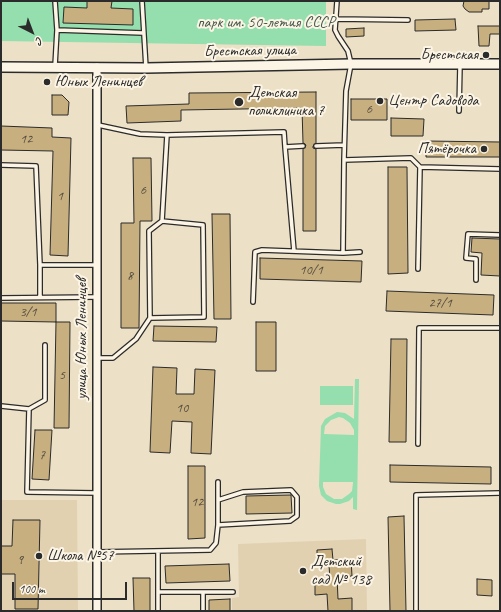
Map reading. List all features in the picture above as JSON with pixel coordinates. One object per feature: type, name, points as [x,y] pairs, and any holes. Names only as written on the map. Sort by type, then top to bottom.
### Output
[{"type":"street","name":"Брестская улица","points":[[1,67],[146,68],[351,64],[500,64]]},
{"type":"street","name":"улица Юных Ленинцев","points":[[97,67],[97,611]]},
{"type":"lane","points":[[55,67],[57,30],[56,1]]},
{"type":"lane","points":[[142,1],[146,68]]},
{"type":"lane","points":[[337,1],[336,30],[338,36],[348,51],[351,64],[346,91],[343,253]]},
{"type":"lane","points":[[336,19],[408,20]]},
{"type":"lane","points":[[57,30],[143,33]]},
{"type":"lane","points":[[459,111],[460,64]]},
{"type":"lane","points":[[98,125],[140,134],[167,135],[284,132],[294,251]]},
{"type":"lane","points":[[162,221],[167,135]]},
{"type":"lane","points":[[316,146],[344,145]]},
{"type":"lane","points":[[285,147],[303,146]]},
{"type":"lane","points":[[344,160],[411,158],[420,167],[500,169]]},
{"type":"lane","points":[[1,165],[36,166],[40,297]]},
{"type":"lane","points":[[418,269],[420,167]]},
{"type":"lane","points":[[96,358],[113,358],[136,339],[150,318],[149,231],[162,221],[203,225],[204,317],[150,318]]},
{"type":"lane","points":[[476,280],[476,259],[466,258],[468,234],[500,235]]},
{"type":"lane","points":[[253,302],[255,252],[262,250],[343,253],[360,252]]},
{"type":"lane","points":[[40,265],[96,265]]},
{"type":"lane","points":[[1,298],[96,297]]},
{"type":"lane","points":[[418,444],[419,328],[500,328]]},
{"type":"lane","points":[[1,406],[28,409],[45,400],[45,345]]},
{"type":"lane","points":[[28,409],[27,492],[97,493]]},
{"type":"lane","points":[[97,552],[210,550],[216,543],[218,525],[218,482]]},
{"type":"lane","points":[[218,500],[243,492],[291,490],[296,497],[297,516],[290,522],[218,525]]},
{"type":"lane","points":[[416,611],[416,495],[500,493]]},
{"type":"lane","points":[[158,552],[158,611]]},
{"type":"lane","points":[[158,592],[233,592]]},
{"type":"lane","points":[[203,592],[203,611]]},
{"type":"shaded area","name":"Школа №57","points":[[1,500],[77,500],[78,611],[1,611]]},
{"type":"shaded area","name":"Детский сад № 138","points":[[366,539],[367,611],[232,611],[232,598],[239,597],[238,544]]},
{"type":"green space","name":"парк им. 50-летия СССР","points":[[1,1],[326,1],[326,46],[1,41]]},
{"type":"green space","points":[[355,379],[359,379],[357,510],[353,509],[353,497],[349,501],[336,504],[327,501],[321,495],[319,486],[321,426],[325,419],[337,412],[345,413],[354,419]],"holes":[[[339,417],[350,423],[354,430],[354,435],[324,434],[325,426],[331,420]],[[323,482],[353,482],[352,491],[342,499],[334,499],[326,494],[323,487]]]},
{"type":"green space","points":[[320,386],[353,386],[353,405],[320,405]]},
{"type":"building","points":[[87,1],[112,1],[111,8],[133,9],[133,25],[63,23],[64,7],[87,8]]},
{"type":"building","points":[[464,1],[489,1],[489,9],[482,9],[482,12],[469,12],[463,6]]},
{"type":"building","points":[[455,19],[456,30],[415,31],[415,20]]},
{"type":"building","points":[[478,26],[500,26],[500,34],[490,34],[489,46],[479,46]]},
{"type":"building","points":[[364,28],[364,36],[346,37],[346,29]]},
{"type":"building","points":[[316,92],[316,143],[313,148],[316,149],[316,231],[303,231],[303,149],[306,146],[303,143],[302,108],[181,110],[181,121],[127,123],[126,106],[189,104],[189,93]]},
{"type":"building","points":[[52,95],[62,95],[69,102],[68,115],[52,115]]},
{"type":"building","points":[[351,99],[387,99],[387,120],[351,120]]},
{"type":"building","points":[[391,118],[424,119],[423,136],[391,136]]},
{"type":"building","points":[[1,126],[52,128],[52,137],[71,138],[68,256],[50,255],[53,151],[1,150]]},
{"type":"building","points":[[426,141],[500,142],[500,157],[426,157]]},
{"type":"building","points":[[133,158],[151,158],[152,221],[140,221],[139,328],[121,328],[121,223],[134,223]]},
{"type":"building","points":[[388,167],[407,167],[408,273],[388,274]]},
{"type":"building","points":[[212,214],[230,214],[231,319],[214,319]]},
{"type":"building","points":[[472,238],[500,239],[500,276],[481,275],[482,253],[471,252]]},
{"type":"building","points":[[260,258],[362,261],[361,282],[260,279]]},
{"type":"building","points":[[387,291],[494,295],[493,315],[386,311]]},
{"type":"building","points":[[1,303],[56,303],[56,322],[1,321]]},
{"type":"building","points":[[56,322],[70,322],[69,428],[54,428]]},
{"type":"building","points":[[256,322],[276,322],[276,371],[256,371]]},
{"type":"building","points":[[154,326],[217,327],[216,342],[153,341]]},
{"type":"building","points":[[391,339],[407,339],[406,442],[389,442]]},
{"type":"building","points":[[153,367],[177,368],[176,394],[194,394],[195,369],[215,370],[211,454],[191,453],[192,422],[172,421],[170,453],[150,452]]},
{"type":"building","points":[[35,430],[52,430],[49,480],[32,479]]},
{"type":"building","points":[[390,465],[491,467],[491,484],[390,482]]},
{"type":"building","points":[[188,466],[205,466],[205,538],[188,539]]},
{"type":"building","points":[[291,495],[292,513],[246,514],[246,496]]},
{"type":"building","points":[[404,516],[406,611],[390,611],[388,517]]},
{"type":"building","points":[[13,520],[40,520],[38,609],[15,609],[15,574],[1,574],[1,546],[12,546]]},
{"type":"building","points":[[332,549],[333,560],[351,559],[352,576],[337,577],[338,599],[352,598],[352,611],[328,611],[327,594],[315,595],[315,582],[330,581],[329,565],[317,565],[317,550]]},
{"type":"building","points":[[229,564],[230,581],[166,583],[165,566]]},
{"type":"building","points":[[133,578],[150,578],[150,611],[134,611]]},
{"type":"building","points":[[477,579],[492,580],[492,596],[477,595]]},
{"type":"building","points":[[230,599],[230,611],[209,611],[209,600]]},
{"type":"place","name":"Брестская","points":[[486,55]]},
{"type":"place","name":"Юных Ленинцев","points":[[47,82]]},
{"type":"place","name":"Центр Садовода","points":[[380,101]]},
{"type":"place","name":"Детская поликлиника 7","points":[[239,102]]},
{"type":"place","name":"Пятёрочка","points":[[484,149]]},
{"type":"place","name":"Школа №57","points":[[39,556]]},
{"type":"place","name":"Детский сад № 138","points":[[303,571]]}]
